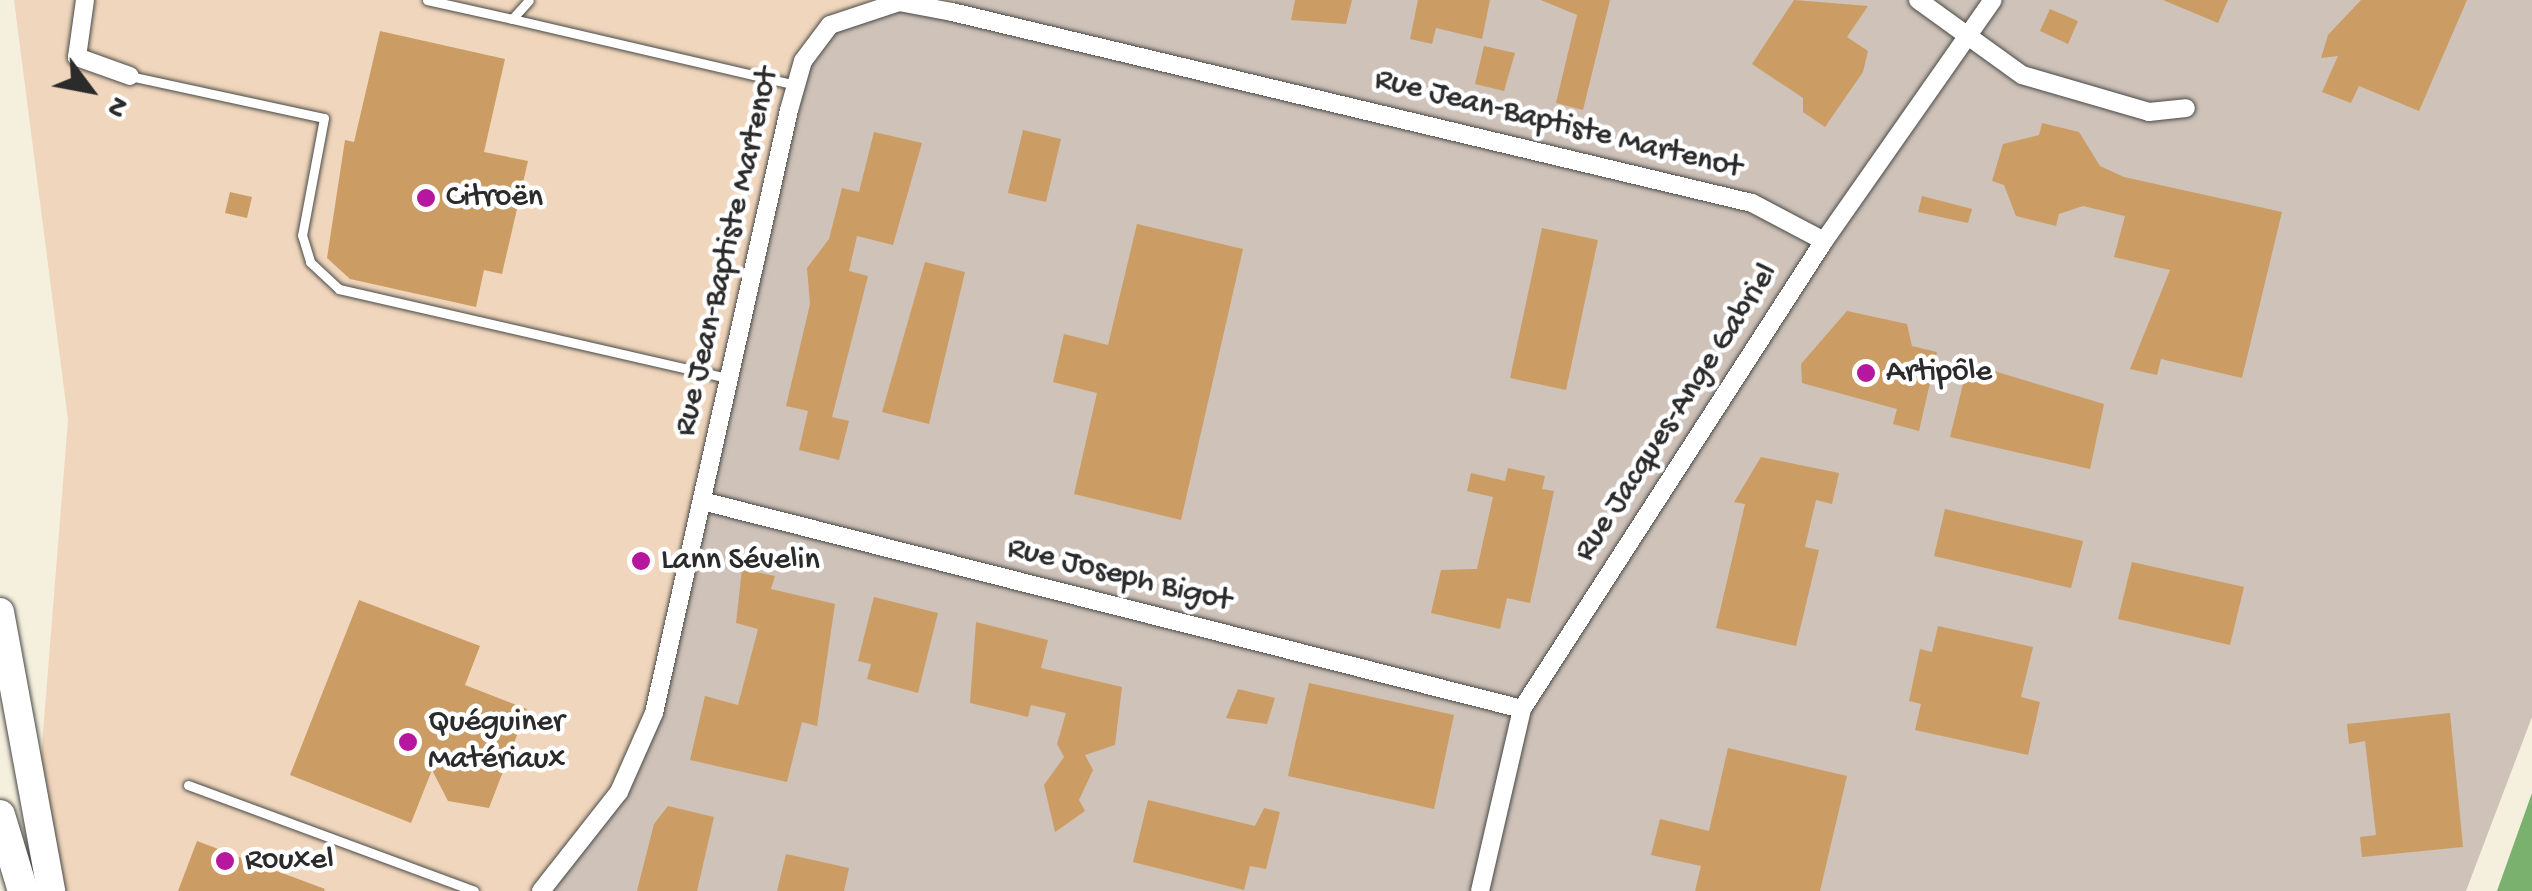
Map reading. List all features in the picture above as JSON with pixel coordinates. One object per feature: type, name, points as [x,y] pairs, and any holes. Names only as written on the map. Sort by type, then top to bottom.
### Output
[{"type":"highway","points":[[0,816],[22,891]]},
{"type":"main road","points":[[0,612],[51,891]]},
{"type":"main road","points":[[0,671],[40,891]]},
{"type":"street","points":[[85,0],[77,57],[130,76]]},
{"type":"street","points":[[1918,0],[2022,75],[2097,100],[2149,112],[2186,108]]},
{"type":"street","name":"Rue Jacques-Ange Gabriel","points":[[1480,891],[1522,709],[1824,241],[1993,0]]},
{"type":"street","name":"Rue Jean-Baptiste Martenot","points":[[541,891],[639,755],[702,500],[796,85],[830,25],[899,2],[1752,204],[1824,241]]},
{"type":"street","name":"Rue Joseph Bigot","points":[[702,500],[1522,709]]},
{"type":"lane","points":[[427,0],[796,85]]},
{"type":"lane","points":[[512,19],[529,0]]},
{"type":"lane","points":[[130,76],[324,118],[302,235],[310,262],[340,288],[729,378]]},
{"type":"lane","points":[[188,785],[474,891]]},
{"type":"shaded area","points":[[14,0],[954,0],[639,755],[541,891],[51,891],[38,795],[68,420]]},
{"type":"shaded area","points":[[955,0],[2532,0],[2532,717],[2466,891],[541,891],[639,755],[788,110],[830,25],[864,10],[952,11]]},
{"type":"green space","points":[[2532,793],[2532,891],[2497,891]]},
{"type":"building","points":[[1295,0],[1352,0],[1346,24],[1291,20]]},
{"type":"building","points":[[1418,0],[1490,0],[1482,39],[1436,28],[1432,44],[1410,39]]},
{"type":"building","points":[[1541,0],[1610,0],[1583,110],[1556,103],[1577,15]]},
{"type":"building","points":[[1794,0],[1868,6],[1847,37],[1868,51],[1863,72],[1825,127],[1803,112],[1803,98],[1752,64]]},
{"type":"building","points":[[2163,0],[2228,0],[2218,23]]},
{"type":"building","points":[[2361,0],[2467,0],[2419,111],[2359,86],[2351,103],[2322,92],[2338,56],[2321,58],[2328,35]]},
{"type":"building","points":[[2050,9],[2078,21],[2068,44],[2040,31]]},
{"type":"building","name":"Citroën","points":[[380,31],[505,59],[484,152],[528,161],[502,274],[484,270],[476,307],[350,279],[327,258],[345,140],[354,142]]},
{"type":"building","points":[[1484,46],[1515,53],[1504,91],[1475,84]]},
{"type":"building","points":[[2042,123],[2079,132],[2100,166],[2124,177],[2282,212],[2242,378],[2161,359],[2157,375],[2130,369],[2170,270],[2114,257],[2125,216],[2083,206],[2059,214],[2056,226],[2016,216],[2004,185],[1992,181],[2003,144],[2039,135]]},
{"type":"building","points":[[1023,130],[1061,139],[1046,202],[1008,193]]},
{"type":"building","points":[[874,132],[922,143],[893,245],[857,236],[849,271],[868,276],[832,417],[849,421],[839,460],[799,450],[808,411],[786,406],[810,304],[807,268],[829,239],[842,188],[859,192]]},
{"type":"building","points":[[230,192],[252,197],[247,218],[225,213]]},
{"type":"building","points":[[1922,196],[1972,209],[1968,223],[1918,212]]},
{"type":"building","points":[[1137,224],[1243,249],[1181,520],[1074,494],[1097,393],[1053,382],[1064,334],[1108,345]]},
{"type":"building","points":[[1542,228],[1598,240],[1566,390],[1510,378]]},
{"type":"building","points":[[925,262],[965,272],[929,424],[882,412]]},
{"type":"building","name":"Artipôle","points":[[1847,311],[1907,324],[1912,346],[1937,352],[1919,431],[1893,424],[1897,409],[1802,383],[1801,364]]},
{"type":"building","points":[[1987,369],[2104,404],[2090,469],[1950,437],[1966,372],[1985,377]]},
{"type":"building","points":[[1761,457],[1839,473],[1832,504],[1816,500],[1805,547],[1819,550],[1796,646],[1716,628],[1745,504],[1734,502]]},
{"type":"building","points":[[1508,468],[1545,476],[1542,489],[1554,491],[1530,603],[1507,598],[1500,629],[1431,613],[1441,570],[1477,569],[1493,497],[1467,491],[1471,473],[1505,481]]},
{"type":"building","points":[[1945,509],[2083,541],[2071,588],[1934,556]]},
{"type":"building","points":[[2132,562],[2244,587],[2230,645],[2118,619]]},
{"type":"building","points":[[742,569],[775,576],[771,589],[835,604],[817,726],[802,722],[787,782],[690,760],[705,696],[738,705],[758,629],[736,623]]},
{"type":"building","points":[[874,597],[938,613],[918,693],[867,679],[871,664],[858,661]]},
{"type":"building","name":"Quéguiner Matériaux","points":[[359,600],[480,646],[465,685],[527,709],[489,808],[448,801],[432,770],[411,823],[290,775]]},
{"type":"building","points":[[976,622],[1048,640],[1041,668],[1122,687],[1115,745],[1085,755],[1093,770],[1079,800],[1085,811],[1055,832],[1044,785],[1064,757],[1057,744],[1066,713],[1031,705],[1028,717],[970,703]]},
{"type":"building","points":[[1938,626],[2033,647],[2021,697],[2040,702],[2028,755],[1915,730],[1921,704],[1909,701],[1920,649],[1932,652]]},
{"type":"building","points":[[1309,683],[1454,715],[1434,809],[1288,776]]},
{"type":"building","points":[[1238,689],[1275,698],[1267,724],[1226,718]]},
{"type":"building","points":[[2450,713],[2463,847],[2362,857],[2360,837],[2376,835],[2365,741],[2349,744],[2347,724]]},
{"type":"building","points":[[1728,748],[1847,776],[1820,891],[1695,891],[1701,866],[1651,855],[1660,819],[1709,831]]},
{"type":"building","points":[[1148,800],[1255,826],[1264,808],[1280,812],[1266,869],[1250,866],[1244,890],[1133,862]]},
{"type":"building","points":[[668,806],[714,817],[697,891],[637,891],[654,824]]},
{"type":"building","name":"Rouxel","points":[[197,841],[325,889],[178,891]]},
{"type":"building","points":[[786,854],[849,868],[844,891],[777,891]]},
{"type":"place","name":"Citroën","points":[[426,198]]},
{"type":"place","name":"Artipôle","points":[[1866,373]]},
{"type":"place","name":"Lann Sévelin","points":[[641,561]]},
{"type":"place","name":"Quéguiner Matériaux","points":[[408,742]]},
{"type":"place","name":"Rouxel","points":[[225,861]]}]
